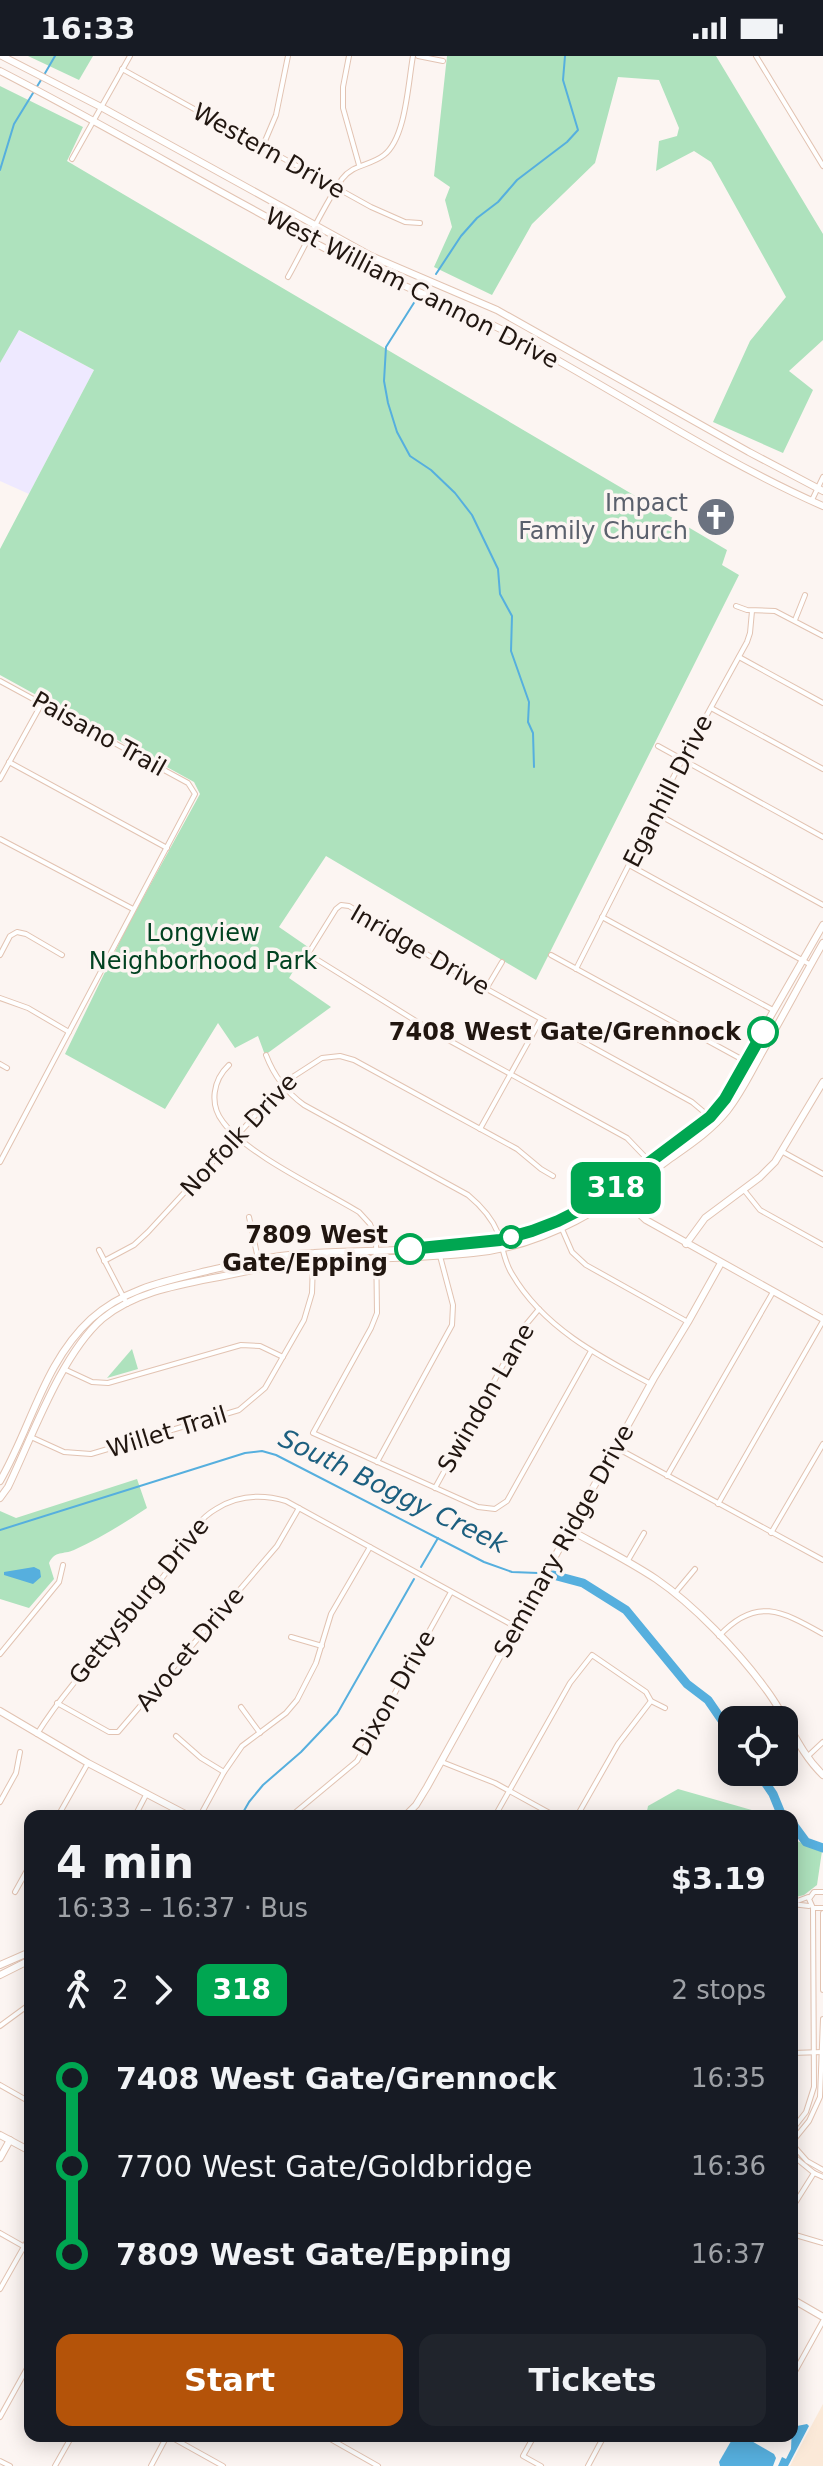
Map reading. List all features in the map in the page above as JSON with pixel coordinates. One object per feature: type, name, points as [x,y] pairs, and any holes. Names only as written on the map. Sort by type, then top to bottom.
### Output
[{"type":"main road","name":"West William Cannon Drive","points":[[2,56],[371,256],[466,295],[529,328],[820,490]]},
{"type":"main road","name":"West William Cannon Drive","points":[[3,72],[369,271],[468,312],[522,340],[677,429],[823,506]]},
{"type":"main road","points":[[522,340],[529,328]]},
{"type":"main road","points":[[0,1481],[52,1371],[73,1339],[94,1317],[152,1284],[258,1259],[467,1245],[500,1240],[558,1221],[598,1201],[710,1117],[725,1099],[823,925]]},
{"type":"main road","points":[[0,1498],[64,1369],[91,1330],[125,1300],[260,1268],[502,1249],[562,1229],[620,1196],[717,1123],[734,1101],[823,943]]},
{"type":"main road","points":[[686,1244],[705,1218],[768,1169],[783,1152],[818,1096],[823,1082]]},
{"type":"main road","points":[[614,1190],[646,1220],[823,1320]]},
{"type":"main road","name":"Seminary Ridge Drive","points":[[411,1810],[419,1801],[721,1263]]},
{"type":"main road","points":[[570,1530],[675,1593],[741,1658],[766,1689],[806,1757],[823,1775]]},
{"type":"main road","points":[[0,1711],[88,1763],[178,1810]]},
{"type":"main road","points":[[0,1965],[24,1955]]},
{"type":"main road","points":[[0,1975],[24,1963]]},
{"type":"main road","points":[[0,2135],[24,2148]]},
{"type":"main road","points":[[0,2158],[10,2140]]},
{"type":"main road","points":[[798,2303],[823,2319]]},
{"type":"street","points":[[72,159],[130,56]]},
{"type":"street","points":[[262,148],[276,115],[288,56]]},
{"type":"street","points":[[349,56],[343,108],[359,165]]},
{"type":"street","points":[[288,277],[343,177],[359,165],[386,154],[397,139],[416,56],[443,61]]},
{"type":"street","points":[[756,56],[823,166]]},
{"type":"street","name":"Western Drive","points":[[122,69],[337,189],[396,219],[420,223]]},
{"type":"street","points":[[812,501],[820,490],[823,477]]},
{"type":"street","points":[[795,620],[805,595]]},
{"type":"street","points":[[736,606],[752,611],[775,611],[823,636]]},
{"type":"street","name":"Eganhill Drive","points":[[576,969],[682,760],[749,637],[752,611]]},
{"type":"street","points":[[739,657],[823,703]]},
{"type":"street","name":"Paisano Trail","points":[[0,681],[188,783],[194,797],[167,848]]},
{"type":"street","points":[[0,779],[42,703]]},
{"type":"street","points":[[711,708],[823,769]]},
{"type":"street","points":[[658,746],[823,837]]},
{"type":"street","points":[[0,1162],[167,848],[9,762]]},
{"type":"street","points":[[657,813],[823,905]]},
{"type":"street","points":[[0,839],[133,909]]},
{"type":"street","points":[[629,865],[811,965]]},
{"type":"street","name":"Inridge Drive","points":[[511,1074],[415,1021],[308,954],[336,909],[345,905],[486,989],[692,1102],[717,1123]]},
{"type":"street","points":[[602,917],[775,1011]]},
{"type":"street","points":[[0,955],[10,936],[17,932],[62,955]]},
{"type":"street","points":[[551,955],[754,1066]]},
{"type":"street","points":[[486,989],[502,962]]},
{"type":"street","points":[[0,998],[28,1008],[69,1032]]},
{"type":"street","points":[[480,1129],[541,1019]]},
{"type":"street","points":[[266,1055],[282,1084],[312,1110],[468,1195],[489,1217],[511,1273],[539,1309],[591,1351],[651,1384]]},
{"type":"street","name":"Norfolk Drive","points":[[104,1261],[134,1245],[282,1084],[322,1058],[340,1056],[354,1060],[517,1149],[553,1176]]},
{"type":"street","points":[[0,1064],[7,1068]]},
{"type":"street","points":[[229,1065],[218,1077],[214,1099],[221,1119],[260,1153],[359,1212],[373,1230],[378,1251],[375,1319],[313,1433],[435,1488],[487,1509],[495,1509],[507,1501],[591,1351]]},
{"type":"street","points":[[511,1074],[627,1138],[651,1163]]},
{"type":"street","points":[[783,1152],[823,1174]]},
{"type":"street","points":[[743,1189],[760,1210],[823,1245]]},
{"type":"street","points":[[249,1217],[260,1268]]},
{"type":"street","points":[[562,1229],[572,1252],[586,1265],[688,1322]]},
{"type":"street","points":[[99,1250],[125,1300]]},
{"type":"street","points":[[377,1462],[452,1325],[453,1305],[440,1256]]},
{"type":"street","name":"Willet Trail","points":[[23,1433],[64,1452],[91,1454],[233,1412],[244,1406],[265,1388],[310,1306],[313,1262]]},
{"type":"street","points":[[667,1476],[773,1292]]},
{"type":"street","name":"Swindon Lane","points":[[435,1488],[524,1327],[539,1309]]},
{"type":"street","points":[[718,1504],[823,1320]]},
{"type":"street","points":[[64,1369],[92,1382],[108,1383],[241,1345],[260,1346],[283,1357]]},
{"type":"street","points":[[771,1533],[823,1444]]},
{"type":"street","points":[[615,1447],[823,1560]]},
{"type":"street","name":"Gettysburg Drive","points":[[37,1734],[57,1703],[173,1565],[190,1533],[206,1515],[229,1502],[274,1497],[516,1627]]},
{"type":"street","name":"Avocet Drive","points":[[57,1703],[109,1732],[118,1732],[277,1546],[299,1508]]},
{"type":"street","points":[[627,1562],[644,1533]]},
{"type":"street","points":[[203,1810],[242,1746],[286,1713],[297,1700],[313,1671],[331,1614],[370,1547]]},
{"type":"street","points":[[0,1654],[59,1582],[63,1565]]},
{"type":"street","points":[[675,1593],[695,1569]]},
{"type":"street","name":"Dixon Drive","points":[[298,1810],[357,1761],[451,1592]]},
{"type":"street","points":[[718,1636],[736,1620],[762,1610],[785,1614],[823,1634]]},
{"type":"street","points":[[291,1637],[322,1646]]},
{"type":"street","points":[[498,1810],[570,1683],[592,1655],[646,1692],[651,1701],[665,1708]]},
{"type":"street","points":[[580,1810],[618,1744],[651,1701]]},
{"type":"street","points":[[241,1707],[260,1733]]},
{"type":"street","points":[[176,1736],[201,1758],[224,1772]]},
{"type":"street","points":[[806,1757],[823,1742]]},
{"type":"street","points":[[0,1802],[16,1773],[20,1752]]},
{"type":"street","points":[[441,1761],[544,1810]]},
{"type":"street","points":[[61,1810],[88,1763]]},
{"type":"street","points":[[138,1810],[147,1793]]},
{"type":"street","points":[[15,1892],[24,1876]]},
{"type":"street","points":[[798,1901],[817,1891],[823,1892]]},
{"type":"street","points":[[798,2122],[812,2097],[815,2053],[813,1908],[809,1902],[810,1896]]},
{"type":"street","points":[[798,1905],[823,1910],[823,1990]]},
{"type":"street","points":[[0,2026],[24,2008]]},
{"type":"street","points":[[798,2135],[817,2107],[821,2087],[823,2019]]},
{"type":"street","points":[[798,2053],[822,2052]]},
{"type":"street","points":[[0,2085],[24,2099]]},
{"type":"street","points":[[798,2150],[807,2161],[823,2170]]},
{"type":"street","points":[[798,2160],[823,2177]]},
{"type":"street","points":[[798,2198],[814,2173]]},
{"type":"street","points":[[0,2233],[24,2246],[0,2289]]},
{"type":"street","points":[[798,2236],[823,2243]]},
{"type":"street","points":[[798,2366],[823,2319]]},
{"type":"street","points":[[0,2417],[24,2374]]},
{"type":"street","points":[[55,2466],[69,2442]]},
{"type":"street","points":[[151,2466],[165,2442]]},
{"type":"street","points":[[179,2442],[223,2466]]},
{"type":"street","points":[[336,2442],[378,2466]]},
{"type":"street","points":[[531,2442],[523,2456],[541,2466]]},
{"type":"street","points":[[588,2466],[601,2442]]},
{"type":"street","points":[[0,2461],[10,2466]]},
{"type":"shaded area","points":[[18,330],[94,370],[29,494],[0,481],[0,363]]},
{"type":"shaded area","points":[[823,2404],[823,2466],[790,2466],[793,2460]]},
{"type":"green space","points":[[28,56],[93,56],[79,80]]},
{"type":"green space","points":[[447,56],[716,56],[823,234],[823,340],[789,371],[813,390],[783,453],[713,422],[750,341],[786,297],[711,162],[694,151],[656,171],[659,141],[677,136],[679,128],[659,80],[618,77],[595,163],[532,224],[492,295],[434,267],[452,227],[445,200],[450,187],[434,176]]},
{"type":"green space","name":"Longview Neighborhood Park","points":[[0,86],[83,127],[67,161],[727,550],[722,565],[739,575],[536,980],[326,856],[279,927],[308,947],[289,978],[331,1007],[265,1055],[258,1036],[235,1048],[218,1023],[165,1109],[65,1054],[127,927],[200,794],[194,782],[0,675],[0,549],[94,370],[19,330],[0,363]]},
{"type":"green space","points":[[132,1349],[138,1369],[107,1378]]},
{"type":"green space","points":[[137,1479],[147,1508],[93,1541],[54,1556],[49,1563],[54,1579],[29,1608],[0,1599],[0,1511],[16,1518]]},
{"type":"green space","points":[[678,1789],[752,1810],[647,1810],[648,1806]]},
{"type":"green space","points":[[798,1841],[822,1851],[817,1885],[798,1896]]},
{"type":"water","points":[[34,1567],[40,1570],[41,1577],[33,1584],[4,1575],[4,1572]]},
{"type":"water","points":[[798,2426],[809,2426],[788,2466],[778,2466],[782,2457],[786,2459],[791,2442],[798,2442]]},
{"type":"water","points":[[731,2442],[753,2442],[776,2458],[773,2466],[720,2466],[719,2462]]},
{"type":"waterway","points":[[44,75],[55,56]]},
{"type":"waterway","points":[[436,274],[477,218],[578,130],[563,80],[565,56]]},
{"type":"waterway","points":[[0,170],[14,124],[41,80]]},
{"type":"waterway","points":[[417,298],[386,347],[384,381],[388,403],[397,432],[410,456],[431,470],[455,493],[472,515],[498,569],[500,594],[512,616],[511,651],[529,702],[528,722],[533,733],[534,767]]},
{"type":"waterway","name":"South Boggy Creek","points":[[0,1530],[245,1453],[262,1451],[276,1455],[484,1562],[512,1572],[538,1573]]},
{"type":"waterway","points":[[421,1567],[438,1538]]},
{"type":"waterway","name":"South Boggy Creek","points":[[553,1575],[583,1583],[626,1610],[687,1684],[708,1700],[718,1715]]},
{"type":"waterway","points":[[244,1810],[263,1785],[301,1752],[337,1714],[414,1579]]},
{"type":"waterway","name":"South Boggy Creek","points":[[768,1786],[780,1810]]},
{"type":"waterway","name":"South Boggy Creek","points":[[798,1831],[806,1842],[823,1848]]},
{"type":"bus line","name":"318","points":[[410,1249],[500,1240],[558,1221],[598,1201],[710,1117],[725,1099],[763,1032]]},
{"type":"place","name":"Impact Family Church","points":[[716,517]]},
{"type":"place","name":"7408 West Gate/Grennock","points":[[763,1032]]},
{"type":"place","name":"7809 West Gate/Epping","points":[[410,1249]]}]
